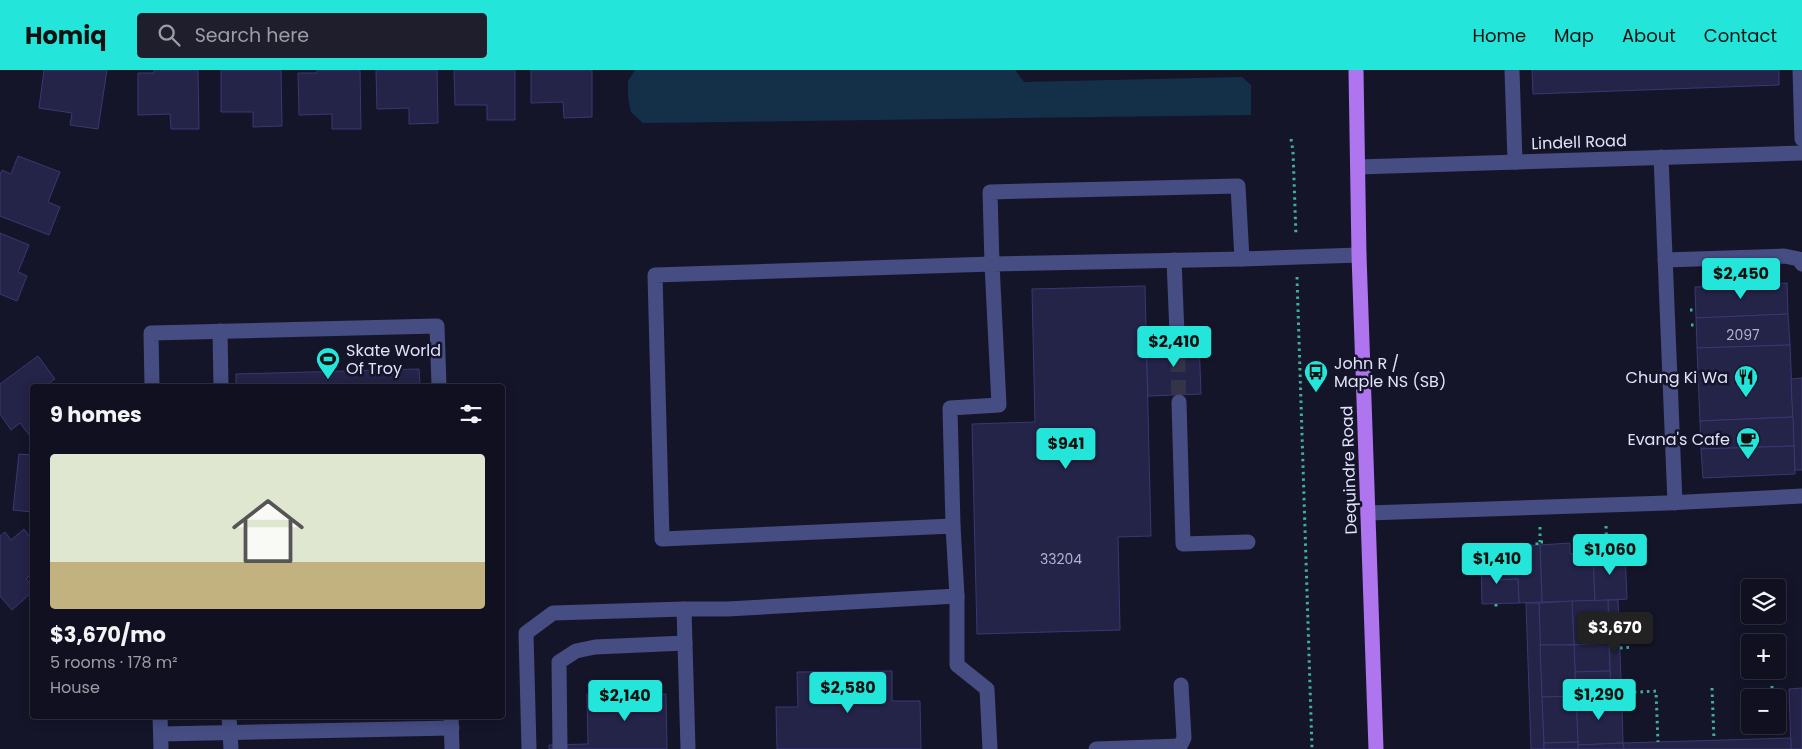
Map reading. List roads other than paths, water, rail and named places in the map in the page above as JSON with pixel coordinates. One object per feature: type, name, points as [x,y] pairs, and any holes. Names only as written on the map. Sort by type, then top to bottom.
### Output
[{"type":"main road","name":"Dequindre Road","points":[[1356,70],[1359,255],[1376,749]]},
{"type":"street","points":[[1512,70],[1515,162]]},
{"type":"street","points":[[1800,70],[1802,139]]},
{"type":"street","name":"Lindell Road","points":[[1358,167],[1802,153]]},
{"type":"street","points":[[1661,157],[1675,503]]},
{"type":"street","points":[[990,749],[987,689],[958,665],[950,408],[999,404],[990,192],[1238,186],[1242,259]]},
{"type":"street","points":[[953,526],[662,539],[655,275],[1359,255]]},
{"type":"street","points":[[1665,260],[1784,256],[1799,259],[1802,264]]},
{"type":"street","points":[[1174,260],[1177,334]]},
{"type":"street","points":[[152,384],[151,333],[437,326],[439,384]]},
{"type":"street","points":[[220,331],[221,384]]},
{"type":"street","points":[[1179,402],[1183,544],[1248,542]]},
{"type":"street","points":[[1368,513],[1675,503],[1802,496]]},
{"type":"street","points":[[529,749],[526,633],[553,613],[727,609],[957,596]]},
{"type":"street","points":[[684,609],[688,749]]},
{"type":"street","points":[[560,749],[560,662],[576,651],[595,647],[685,643]]},
{"type":"street","points":[[1096,749],[1180,746],[1184,738],[1180,685]]},
{"type":"street","points":[[160,719],[161,749]]},
{"type":"street","points":[[229,719],[231,749]]},
{"type":"street","points":[[161,734],[230,733],[451,722],[452,749]]},
{"type":"water","points":[[635,70],[1015,70],[1024,82],[1242,77],[1251,85],[1251,115],[643,123],[631,112],[628,97],[628,81]]},
{"type":"tunnel","points":[[1177,334],[1179,402]]},
{"type":"place","name":"Skate World Of Troy","points":[[328,380]]},
{"type":"place","name":"John R / Maple NS (SB)","points":[[1316,393]]},
{"type":"place","name":"Chung Ki Wa","points":[[1746,398]]},
{"type":"place","name":"Evana's Cafe","points":[[1748,460]]}]
